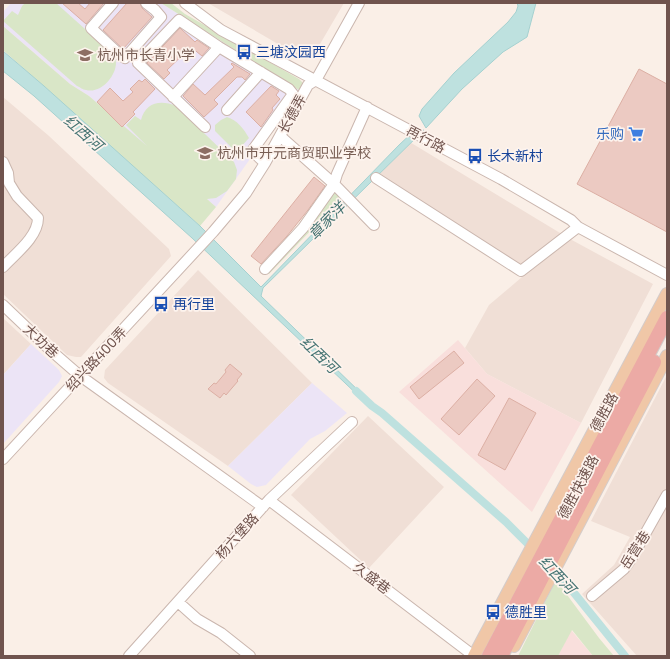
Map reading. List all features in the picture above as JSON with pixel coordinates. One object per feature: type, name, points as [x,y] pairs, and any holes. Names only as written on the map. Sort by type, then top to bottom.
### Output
[{"type":"highway","name":"德胜快速路","points":[[489,656],[667,318]]},
{"type":"highway","name":"德胜快速路","points":[[501,656],[667,338]]},
{"type":"main road","name":"德胜路","points":[[474,656],[667,294]]},
{"type":"main road","points":[[509,656],[667,356]]},
{"type":"street","points":[[113,3],[91,28],[125,58],[161,17],[146,3]]},
{"type":"street","name":"再行路","points":[[185,3],[221,30],[501,179],[571,220],[578,227],[667,274]]},
{"type":"street","name":"长德弄","points":[[188,259],[214,232],[246,193],[265,163],[308,85],[316,80],[359,3]]},
{"type":"street","points":[[205,127],[138,63],[179,20],[289,89],[293,94],[252,151],[265,163]]},
{"type":"street","points":[[173,97],[220,47]]},
{"type":"street","points":[[227,110],[261,72]]},
{"type":"street","points":[[265,269],[303,228],[334,184],[367,107]]},
{"type":"street","points":[[280,136],[334,184],[374,225]]},
{"type":"street","points":[[3,162],[8,172],[9,183],[17,196],[38,218],[38,225],[34,234],[3,267]]},
{"type":"street","points":[[376,178],[521,271],[578,227]]},
{"type":"street","name":"绍兴路400弄","points":[[3,459],[79,375],[93,362],[188,259]]},
{"type":"street","name":"大功巷","points":[[3,306],[79,375]]},
{"type":"street","name":"久盛巷","points":[[79,375],[266,504],[474,656]]},
{"type":"street","name":"杨六堡路","points":[[130,656],[266,504],[352,422]]},
{"type":"street","name":"岳营巷","points":[[592,596],[624,569],[658,513],[667,495]]},
{"type":"street","points":[[178,602],[197,619],[221,633],[250,656]]},
{"type":"shaded area","name":"杭州市开元商贸职业学校","points":[[11,3],[161,3],[299,90],[216,207],[89,96],[70,84],[3,26],[3,12]]},
{"type":"shaded area","points":[[208,3],[344,3],[313,56],[302,58]]},
{"type":"shaded area","points":[[3,97],[49,136],[169,249],[171,256],[81,357],[67,355],[3,294]]},
{"type":"shaded area","name":"长木新村","points":[[408,141],[570,239],[653,284],[581,423],[487,374],[465,348],[489,305],[522,277],[373,180]]},
{"type":"shaded area","points":[[198,270],[312,383],[228,466],[108,383],[104,378],[105,370]]},
{"type":"shaded area","points":[[3,318],[31,344],[3,375]]},
{"type":"shaded area","points":[[458,340],[487,374],[581,423],[532,512],[399,392]]},
{"type":"shaded area","points":[[31,344],[59,370],[62,376],[59,382],[3,444],[3,375]]},
{"type":"shaded area","points":[[667,375],[667,656],[637,656],[582,594],[614,565],[630,537],[591,521]]},
{"type":"shaded area","points":[[312,383],[347,413],[325,431],[310,439],[266,485],[257,487],[251,484],[228,466]]},
{"type":"shaded area","points":[[368,416],[444,487],[369,568],[291,495]]},
{"type":"shaded area","points":[[571,630],[593,656],[558,656]]},
{"type":"green space","points":[[25,3],[56,3],[113,54],[116,61],[115,68],[107,83],[92,91],[85,90],[77,86],[3,21],[12,11],[18,15]]},
{"type":"green space","points":[[161,3],[171,3],[185,14],[299,79],[303,83],[299,90]]},
{"type":"green space","points":[[3,26],[70,84],[89,96],[147,146],[126,125],[135,116],[141,120],[146,110],[154,104],[170,104],[176,106],[234,162],[237,170],[236,179],[227,191],[216,198],[207,199],[216,207],[200,226],[3,50]]},
{"type":"green space","points":[[227,117],[240,125],[249,138],[239,149],[233,149],[215,131],[215,125]]},
{"type":"green space","points":[[335,192],[341,199],[269,274],[266,272],[301,236]]},
{"type":"green space","points":[[556,580],[614,656],[593,656],[572,630],[558,656],[518,656]]},
{"type":"water","points":[[517,3],[536,3],[527,37],[503,52],[462,89],[426,128],[419,116],[422,109],[454,73],[508,22],[516,12],[518,6]]},
{"type":"water","name":"章家洋","points":[[3,51],[200,226],[261,287],[399,145],[414,131],[424,130],[263,288],[261,296],[364,396],[364,401],[192,238],[34,96],[3,71]]},
{"type":"building","points":[[62,3],[78,3],[85,9],[90,3],[104,3],[86,24]]},
{"type":"building","points":[[127,3],[140,3],[142,8],[152,17],[123,49],[103,30]]},
{"type":"building","points":[[180,28],[195,42],[197,40],[209,48],[202,56],[191,47],[167,70],[170,73],[164,79],[147,63]]},
{"type":"building","points":[[232,63],[250,74],[245,80],[242,77],[237,77],[214,100],[218,104],[204,117],[183,96],[193,84],[205,95],[234,67],[231,64]]},
{"type":"building","name":"乐购","points":[[639,69],[667,84],[667,232],[577,184]]},
{"type":"building","points":[[145,79],[155,89],[133,112],[135,114],[122,127],[97,102],[110,88],[123,101],[133,92],[130,89],[139,80],[142,82]]},
{"type":"building","points":[[271,86],[279,91],[276,95],[280,99],[272,108],[273,110],[261,127],[246,112]]},
{"type":"building","points":[[314,177],[325,186],[287,236],[261,264],[251,256]]},
{"type":"building","points":[[454,351],[464,363],[419,399],[410,387]]},
{"type":"building","points":[[230,364],[242,374],[226,395],[224,393],[220,398],[208,389],[214,383],[216,384],[226,372],[225,370]]},
{"type":"building","points":[[477,379],[495,396],[459,435],[441,419]]},
{"type":"building","points":[[509,398],[536,413],[505,470],[478,455]]},
{"type":"waterway","name":"红西河","points":[[356,391],[506,522],[535,551]]},
{"type":"waterway","name":"红西河","points":[[551,568],[562,578],[625,656]]},
{"type":"place","name":"三塘汶园西","points":[[244,52]]},
{"type":"place","name":"杭州市长青小学","points":[[85,55]]},
{"type":"place","name":"乐购","points":[[636,134]]},
{"type":"place","name":"杭州市开元商贸职业学校","points":[[205,153]]},
{"type":"place","name":"长木新村","points":[[475,156]]},
{"type":"place","name":"再行里","points":[[161,304]]},
{"type":"place","name":"德胜里","points":[[493,612]]}]
